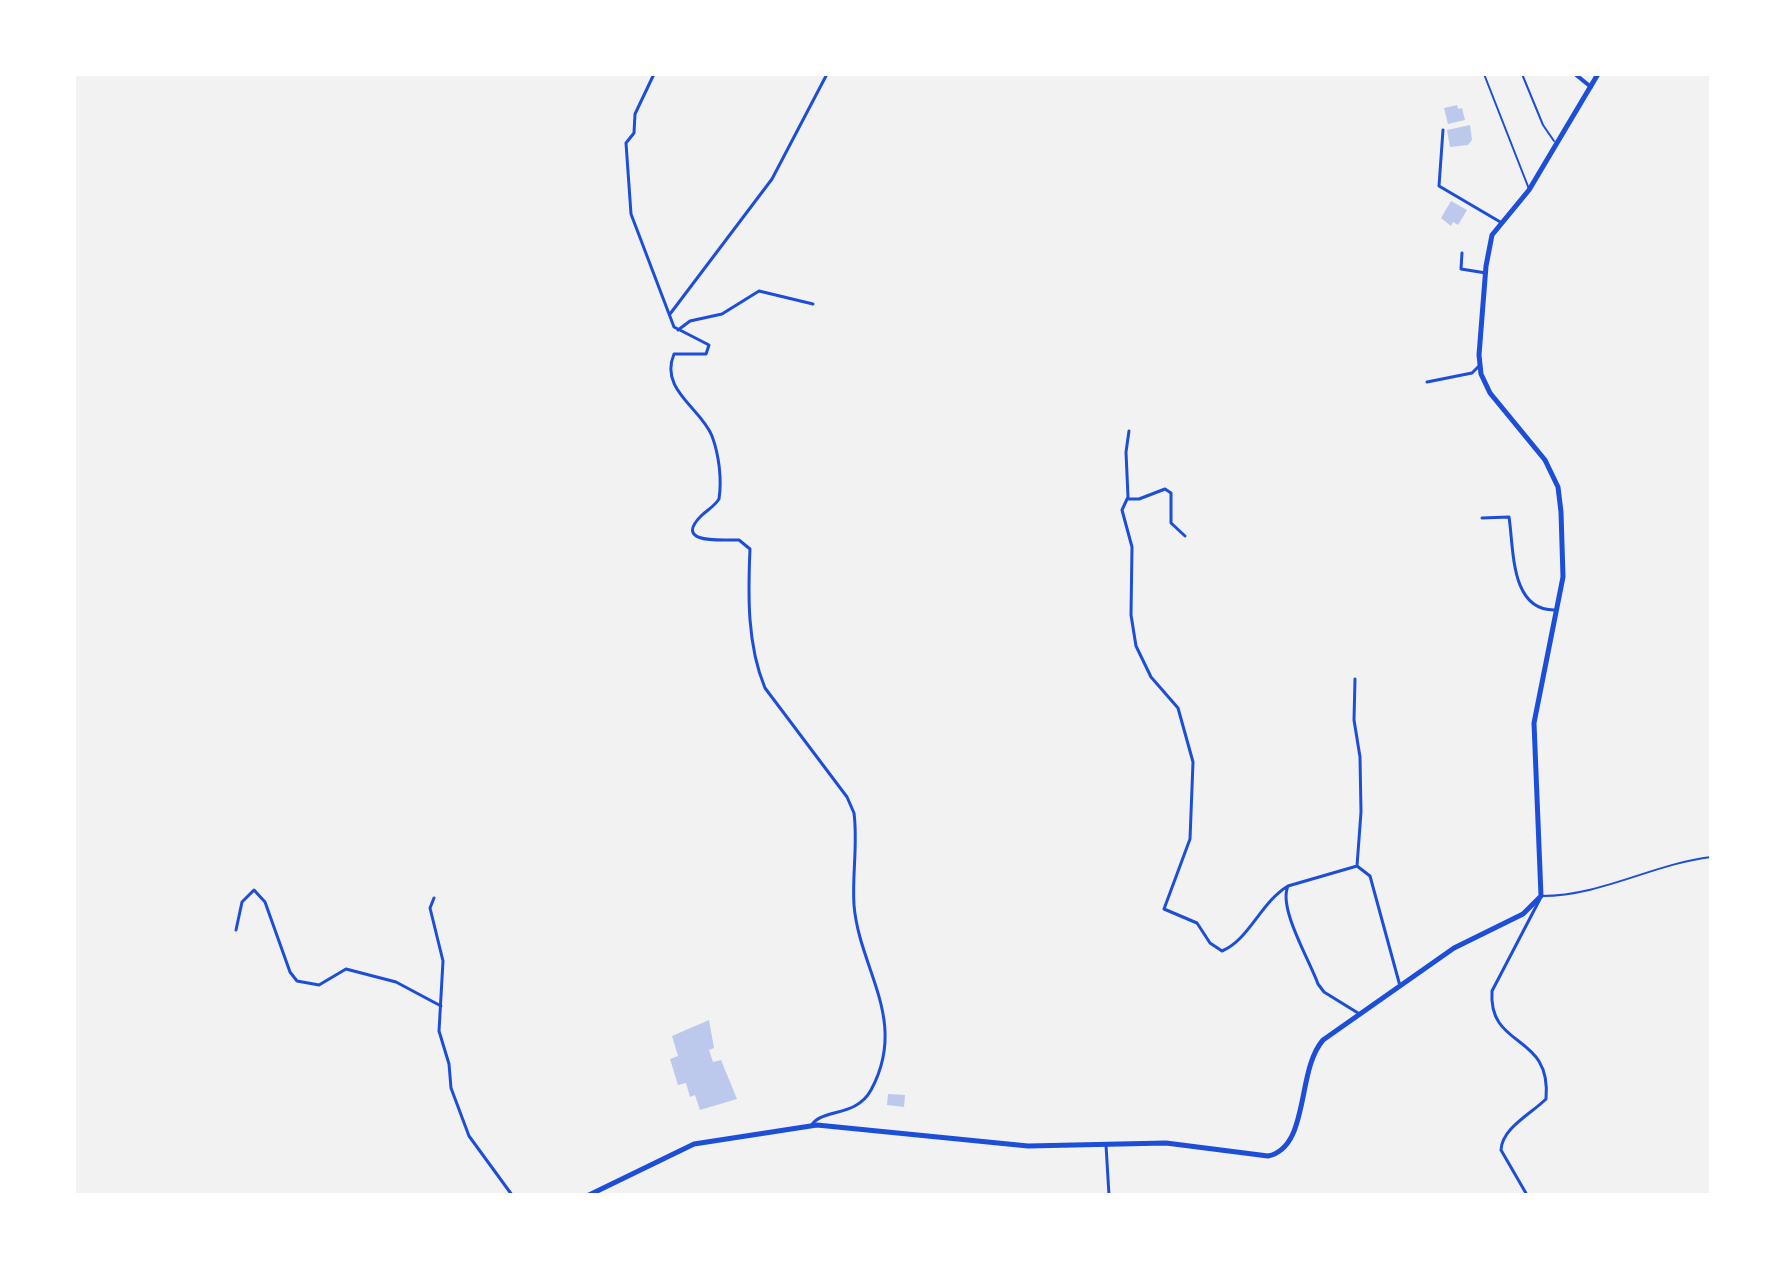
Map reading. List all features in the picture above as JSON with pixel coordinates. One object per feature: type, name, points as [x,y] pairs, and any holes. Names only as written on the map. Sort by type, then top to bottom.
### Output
[{"type":"main road","points":[[589,1195],[694,1144],[811,1126],[1015,1145],[1166,1143],[1268,1156],[1278,1154],[1285,1149],[1295,1128],[1305,1077],[1315,1049],[1359,1014],[1454,948],[1523,914],[1541,896],[1534,723],[1558,610],[1563,546],[1558,487],[1545,460],[1490,393],[1480,365],[1486,273],[1492,235],[1529,190],[1598,74]]},
{"type":"street","points":[[654,74],[635,114],[634,133],[626,143],[631,214],[678,330],[702,338],[709,345],[706,354],[674,354],[670,363],[674,385],[712,434],[719,461],[719,499],[697,519],[697,535],[707,542],[739,540],[750,549],[747,581],[755,659],[765,688],[847,797],[854,813],[857,852],[854,904],[884,1013],[881,1056],[873,1086],[860,1105],[841,1114],[821,1117],[811,1126]]},
{"type":"street","points":[[670,314],[772,179],[827,74]]},
{"type":"street","points":[[1575,74],[1591,87]]},
{"type":"street","points":[[1443,130],[1439,186],[1502,223]]},
{"type":"street","points":[[1462,253],[1461,269],[1486,273]]},
{"type":"street","points":[[678,330],[690,321],[722,314],[759,291],[813,304]]},
{"type":"street","points":[[1427,382],[1472,373],[1480,365]]},
{"type":"street","points":[[1129,431],[1127,499],[1122,510],[1132,547],[1131,615],[1136,646],[1151,677],[1178,708],[1193,762],[1190,839],[1164,909],[1197,923],[1210,943],[1222,951],[1237,940],[1273,897],[1288,886],[1357,866]]},
{"type":"street","points":[[1127,499],[1139,499],[1165,489],[1171,493],[1171,523],[1185,536]]},
{"type":"street","points":[[1482,518],[1509,517],[1520,592],[1536,607],[1558,610]]},
{"type":"street","points":[[1355,679],[1354,720],[1360,757],[1361,812],[1357,866]]},
{"type":"street","points":[[1357,866],[1370,876],[1374,884],[1400,986]]},
{"type":"street","points":[[1288,886],[1283,895],[1287,911],[1318,984],[1332,998],[1359,1014]]},
{"type":"street","points":[[236,930],[242,902],[254,890],[265,902],[290,972],[297,981],[319,985],[346,969],[396,982],[441,1006]]},
{"type":"street","points":[[1527,1195],[1501,1150],[1502,1142],[1507,1132],[1546,1099],[1548,1080],[1542,1063],[1496,1023],[1491,1006],[1492,991],[1541,896]]},
{"type":"street","points":[[434,898],[430,908],[443,961],[439,1031],[459,1114],[477,1148],[512,1195]]},
{"type":"street","points":[[1106,1145],[1109,1195]]},
{"type":"lane","points":[[1484,74],[1529,190]]},
{"type":"lane","points":[[1522,74],[1543,125],[1556,145]]},
{"type":"lane","points":[[1541,896],[1565,896],[1711,857]]},
{"type":"building","points":[[1457,105],[1458,109],[1462,108],[1465,120],[1448,124],[1444,108]]},
{"type":"building","points":[[1470,125],[1472,140],[1468,145],[1450,147],[1447,130]]},
{"type":"building","points":[[1451,201],[1467,210],[1458,225],[1453,222],[1451,226],[1441,218]]},
{"type":"building","points":[[709,1020],[714,1048],[709,1050],[713,1062],[721,1060],[737,1099],[700,1110],[695,1095],[690,1097],[686,1083],[678,1085],[670,1059],[678,1056],[672,1036]]},
{"type":"building","points":[[888,1094],[905,1095],[904,1107],[887,1105]]}]
